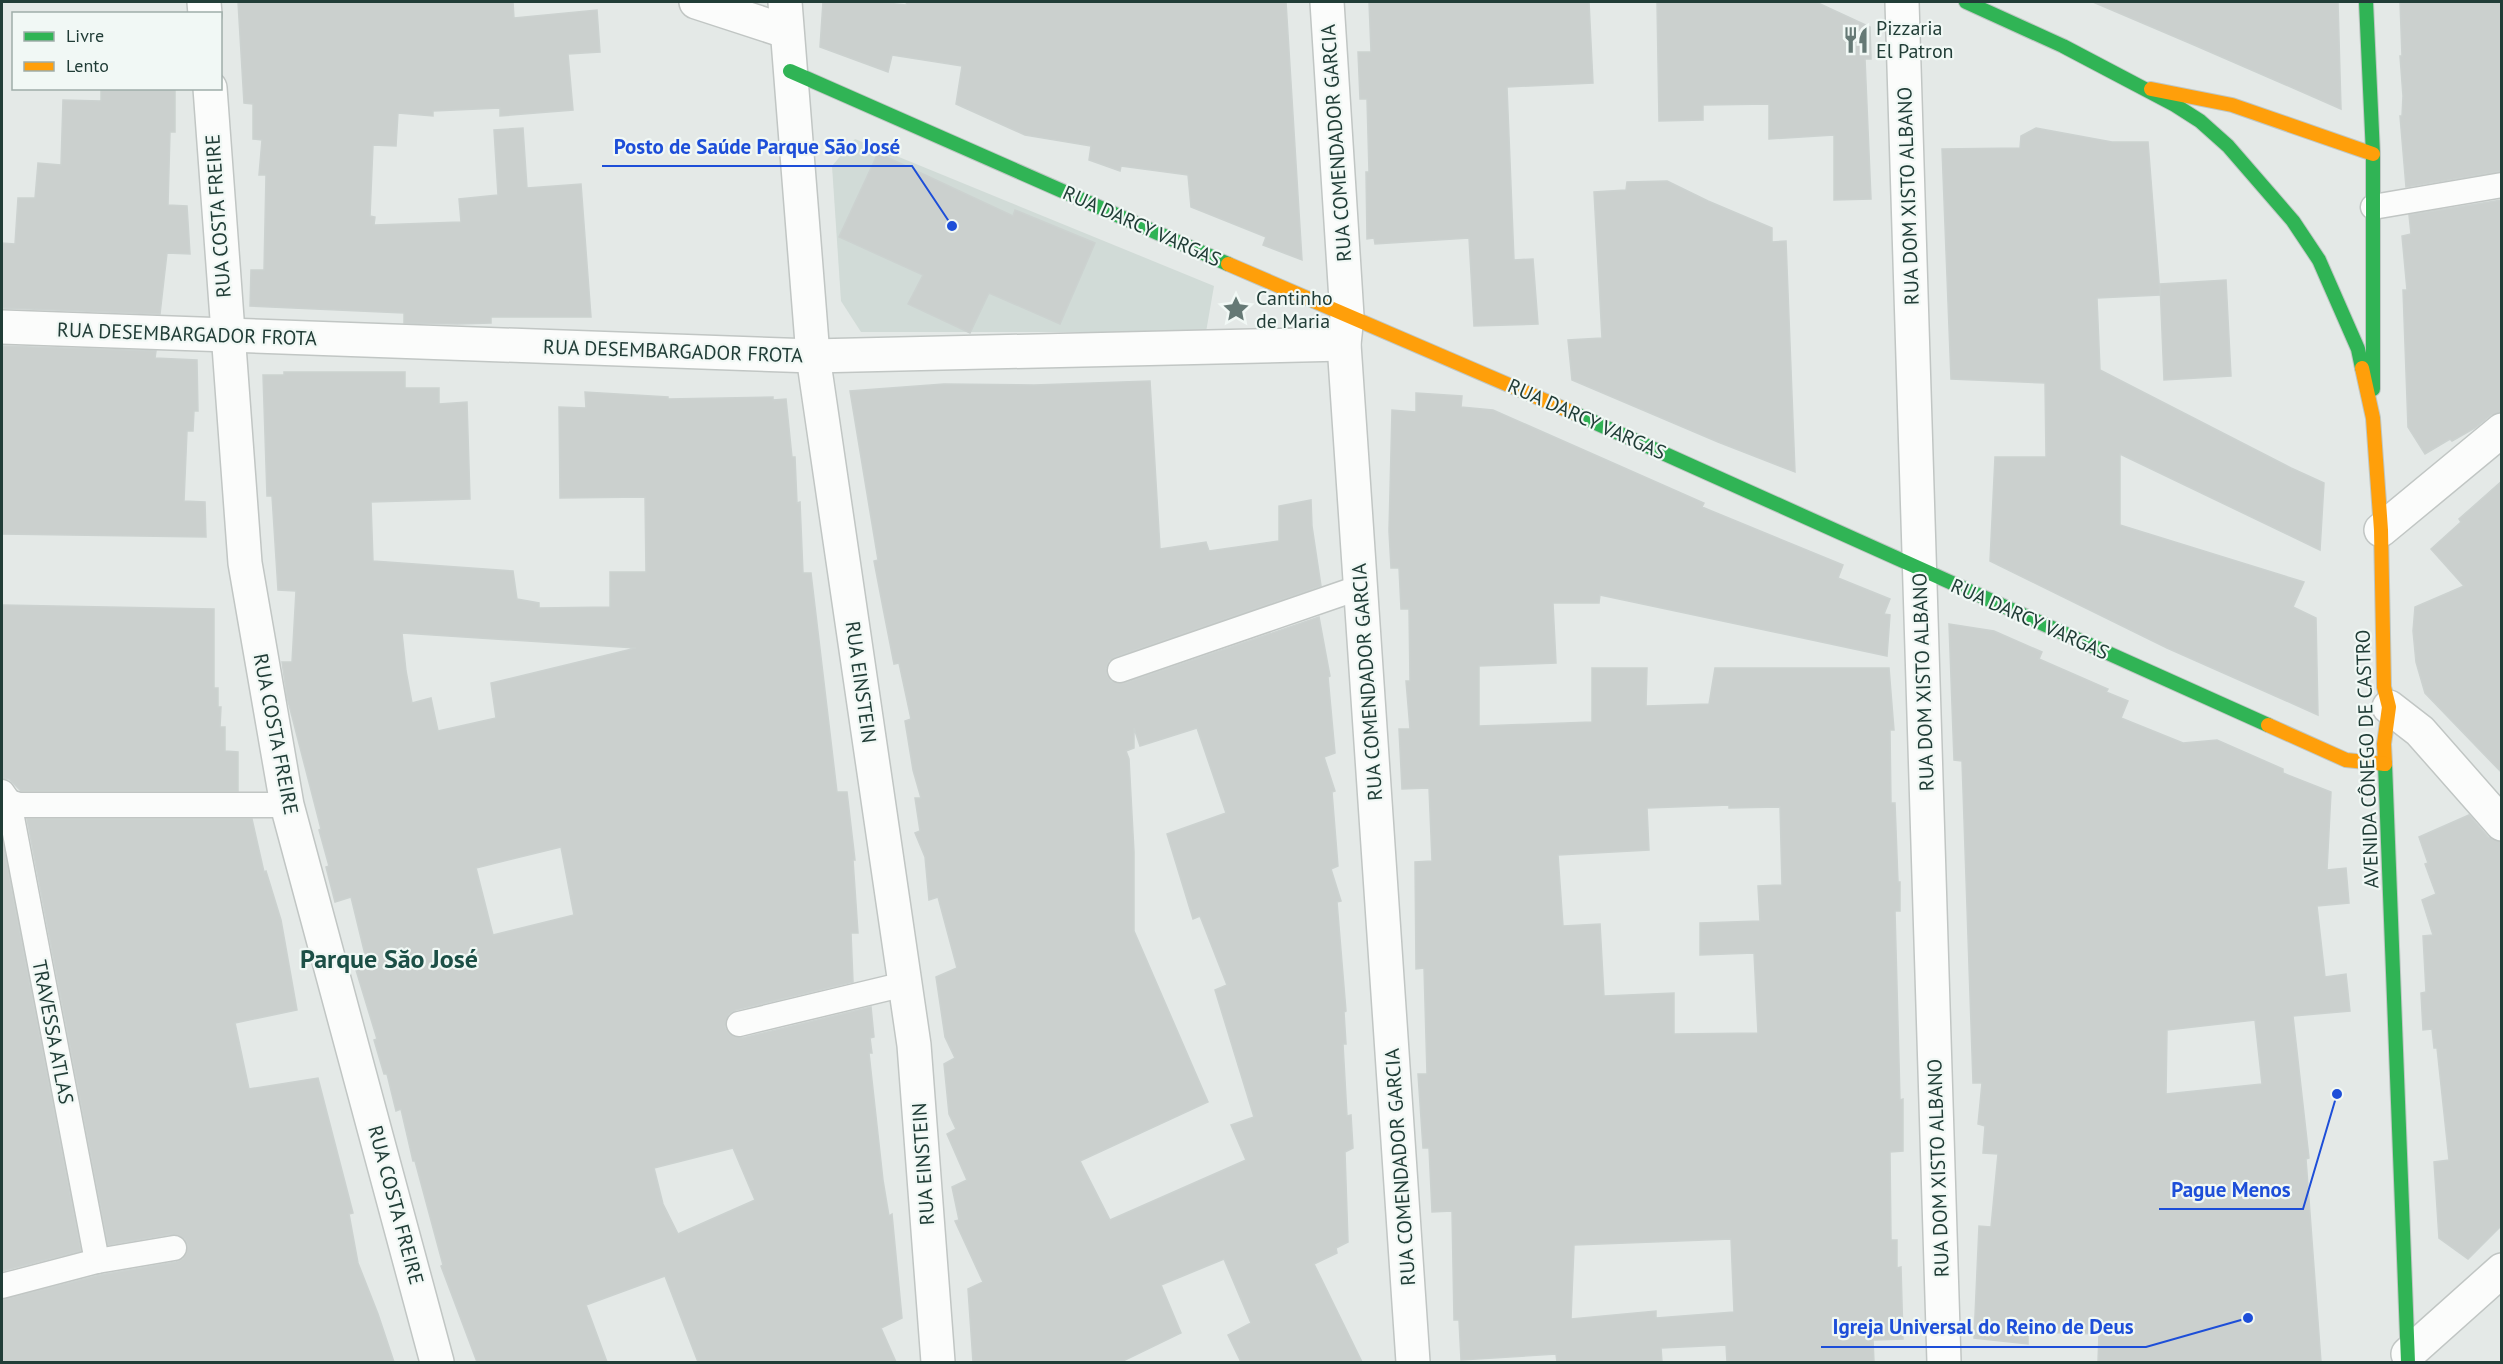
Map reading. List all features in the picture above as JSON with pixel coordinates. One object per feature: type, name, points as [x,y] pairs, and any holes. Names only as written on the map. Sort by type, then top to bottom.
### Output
[{"type":"main road","points":[[1966,2],[2063,46],[2143,88],[2200,121],[2228,146],[2293,222],[2319,260],[2358,349],[2373,418]]},
{"type":"main road","name":"AVENIDA CÔNEGO DE CASTRO","points":[[2367,2],[2373,154],[2373,418],[2381,530],[2384,687],[2389,707],[2384,744],[2408,1358]]},
{"type":"main road","name":"RUA DARCY VARGAS","points":[[789,71],[1346,330],[1600,424],[2346,760],[2385,764]]},
{"type":"main road","points":[[2143,88],[2232,105],[2373,154]]},
{"type":"street","points":[[696,2],[785,16]]},
{"type":"street","name":"RUA COMENDADOR GARCIA","points":[[1327,2],[1361,587],[1413,1362]]},
{"type":"street","name":"RUA DOM XISTO ALBANO","points":[[1902,2],[1944,1362]]},
{"type":"street","name":"RUA EINSTEIN","points":[[785,16],[813,356],[914,1045],[938,1362]]},
{"type":"street","name":"RUA COSTA FREIRE","points":[[210,90],[226,335],[245,563],[287,805],[437,1362]]},
{"type":"street","name":"RUA DESEMBARGADOR FROTA","points":[[2,327],[813,356],[1346,330]]},
{"type":"street","points":[[2381,530],[2502,430]]},
{"type":"street","points":[[2389,707],[2420,730],[2502,824]]},
{"type":"street","points":[[2408,1358],[2502,1270]]},
{"type":"lane","points":[[2373,207],[2502,185]]},
{"type":"lane","points":[[1120,670],[1361,587]]},
{"type":"lane","name":"TRAVESSA ATLAS","points":[[5,797],[19,805],[287,805]]},
{"type":"lane","name":"TRAVESSA ATLAS","points":[[5,797],[97,1261]]},
{"type":"lane","points":[[739,1024],[905,984]]},
{"type":"lane","points":[[2,1286],[97,1261],[174,1248]]},
{"type":"shaded area","points":[[855,139],[1214,286],[1206,332],[861,332],[841,301],[832,166]]},
{"type":"building","points":[[238,2],[513,2],[514,18],[597,10],[600,52],[568,54],[573,110],[500,116],[500,108],[433,111],[433,116],[398,113],[396,146],[373,145],[370,216],[375,217],[374,225],[461,222],[459,199],[498,195],[494,130],[523,128],[527,188],[581,184],[591,317],[491,317],[491,323],[404,323],[404,313],[250,306],[251,270],[264,270],[266,175],[259,175],[262,140],[253,139],[253,104],[244,103]]},
{"type":"building","points":[[823,2],[876,2],[906,5],[907,2],[1286,2],[1302,260],[1263,245],[1266,237],[1191,207],[1188,175],[1121,166],[1120,171],[1089,160],[1091,146],[1025,135],[956,104],[962,66],[892,55],[888,72],[820,47]]},
{"type":"building","points":[[1369,2],[1589,2],[1593,83],[1507,87],[1514,260],[1533,259],[1538,324],[1474,326],[1469,238],[1375,244],[1374,238],[1367,239],[1366,172],[1369,172],[1367,99],[1360,99],[1358,52],[1371,52]]},
{"type":"building","points":[[1657,2],[1816,2],[1870,27],[1871,59],[1865,59],[1871,199],[1834,200],[1834,135],[1769,139],[1769,104],[1703,105],[1703,120],[1659,121]]},
{"type":"building","points":[[2093,2],[2338,2],[2341,109],[2194,45]]},
{"type":"building","points":[[2400,2],[2502,2],[2502,171],[2406,187],[2400,116],[2402,116],[2403,96]]},
{"type":"building","points":[[101,90],[175,90],[175,132],[170,132],[168,205],[187,206],[190,254],[167,253],[160,314],[2,308],[2,243],[15,244],[18,198],[35,198],[38,163],[61,165],[63,100],[101,101]]},
{"type":"building","points":[[2036,128],[2112,142],[2148,142],[2160,295],[2097,298],[2100,370],[2324,483],[2320,550],[2120,454],[2120,525],[2304,582],[2293,607],[2316,618],[2318,715],[2167,648],[1990,561],[1995,457],[2046,457],[2045,383],[1951,379],[1942,149],[2020,148],[2021,136]]},
{"type":"building","points":[[878,153],[1013,216],[1015,210],[1095,243],[1060,324],[989,293],[970,333],[908,304],[923,275],[839,237]]},
{"type":"building","points":[[1667,181],[1772,228],[1772,242],[1786,241],[1795,472],[1572,380],[1568,340],[1602,338],[1594,192],[1626,190],[1627,182]]},
{"type":"building","points":[[2502,200],[2502,412],[2491,415],[2475,428],[2425,454],[2408,427],[2403,290],[2407,290],[2402,236],[2411,234],[2409,215]]},
{"type":"building","points":[[2226,280],[2231,376],[2164,380],[2160,284]]},
{"type":"building","points":[[2,346],[156,351],[155,358],[197,360],[198,411],[194,411],[193,431],[187,431],[184,501],[205,502],[206,537],[2,534]]},
{"type":"building","points":[[284,372],[405,372],[405,388],[439,388],[439,404],[467,402],[470,499],[371,502],[373,561],[513,571],[517,599],[539,603],[539,608],[610,607],[610,572],[646,572],[645,497],[560,498],[559,407],[586,408],[585,392],[668,397],[668,399],[773,397],[773,400],[786,399],[792,457],[795,457],[797,503],[800,502],[803,573],[811,573],[837,792],[847,792],[855,860],[853,860],[858,933],[851,933],[853,982],[736,1010],[729,1014],[725,1027],[729,1034],[742,1038],[871,1007],[874,1037],[870,1038],[872,1053],[869,1053],[883,1180],[889,1216],[892,1214],[902,1318],[881,1328],[896,1362],[698,1362],[665,1276],[586,1305],[607,1362],[477,1362],[441,1266],[443,1265],[415,1161],[413,1161],[401,1109],[396,1111],[387,1074],[384,1074],[374,1040],[377,1039],[356,970],[368,967],[351,897],[335,902],[326,867],[329,866],[319,830],[321,829],[287,697],[282,662],[292,662],[296,591],[278,590],[272,496],[267,496],[263,375],[284,375]],"holes":[[[402,633],[636,648],[491,683],[496,718],[438,731],[431,698],[412,703]],[[561,847],[574,915],[493,935],[476,868]],[[733,1148],[755,1200],[678,1234],[663,1204],[654,1168]]]},
{"type":"building","points":[[1150,381],[1160,549],[1206,542],[1209,551],[1279,541],[1279,506],[1311,500],[1312,526],[1321,586],[1115,657],[1109,661],[1106,668],[1111,681],[1125,683],[1319,617],[1330,676],[1328,677],[1335,753],[1324,757],[1335,791],[1332,792],[1338,866],[1331,869],[1341,901],[1337,902],[1346,1011],[1344,1012],[1346,1044],[1343,1044],[1347,1116],[1351,1115],[1353,1148],[1345,1152],[1348,1242],[1336,1248],[1337,1253],[1314,1264],[1362,1362],[1241,1362],[1228,1335],[1251,1323],[1224,1259],[1161,1285],[1181,1333],[1121,1362],[973,1362],[968,1289],[983,1282],[955,1221],[959,1220],[952,1187],[967,1180],[947,1134],[956,1129],[949,1114],[944,1064],[955,1058],[945,1037],[936,977],[957,968],[938,897],[929,900],[925,857],[915,833],[920,831],[915,798],[921,798],[913,770],[905,721],[911,719],[899,663],[894,664],[874,561],[878,560],[850,391],[944,384],[1034,385]],"holes":[[[1134,728],[1140,746],[1197,728],[1226,813],[1167,834],[1193,919],[1200,916],[1227,985],[1215,990],[1254,1117],[1231,1125],[1246,1160],[1110,1220],[1080,1161],[1208,1102],[1134,931],[1134,852],[1129,759],[1126,751],[1134,748]]]},
{"type":"building","points":[[1416,393],[1462,396],[1461,407],[1493,410],[1704,503],[1702,507],[1843,565],[1838,578],[1890,599],[1884,614],[1890,615],[1887,656],[1600,595],[1599,603],[1553,603],[1556,663],[1479,666],[1479,726],[1592,722],[1592,668],[1647,668],[1646,706],[1709,704],[1715,668],[1889,668],[1894,730],[1890,730],[1891,803],[1895,803],[1898,882],[1900,882],[1900,911],[1895,911],[1900,1100],[1903,1099],[1903,1151],[1890,1152],[1891,1240],[1897,1240],[1897,1268],[1901,1267],[1903,1339],[1873,1340],[1874,1362],[1727,1362],[1726,1345],[1661,1348],[1662,1362],[1557,1362],[1556,1354],[1461,1360],[1459,1320],[1454,1320],[1452,1211],[1432,1212],[1429,1148],[1423,1148],[1418,1074],[1427,1074],[1424,968],[1416,969],[1415,862],[1432,861],[1429,788],[1402,789],[1399,729],[1410,729],[1406,681],[1410,681],[1409,609],[1401,609],[1399,568],[1391,568],[1389,531],[1392,410],[1416,412]],"holes":[[[1729,805],[1729,808],[1780,807],[1782,885],[1758,886],[1760,921],[1700,923],[1700,955],[1754,953],[1758,1033],[1674,1034],[1674,993],[1604,996],[1600,924],[1563,926],[1558,855],[1649,850],[1647,808]],[[1731,1239],[1734,1312],[1656,1318],[1656,1311],[1571,1319],[1574,1245]]]},
{"type":"building","points":[[2502,481],[2502,773],[2425,693],[2416,662],[2413,631],[2415,607],[2464,586],[2431,549],[2461,522],[2459,519]]},
{"type":"building","points":[[2,605],[214,609],[214,688],[218,688],[218,707],[221,707],[220,727],[225,727],[225,751],[238,752],[238,791],[21,791],[9,779],[2,778]]},
{"type":"building","points":[[1949,624],[1994,631],[2042,652],[2039,659],[2108,689],[2106,692],[2128,701],[2121,718],[2183,743],[2217,740],[2283,769],[2283,773],[2331,792],[2327,870],[2346,868],[2349,903],[2317,906],[2325,977],[2346,974],[2350,1011],[2293,1016],[2309,1158],[2306,1159],[2321,1362],[2098,1362],[2099,1334],[2028,1332],[2028,1344],[1974,1338],[1979,1226],[1991,1227],[1998,1154],[1983,1153],[1985,1126],[1978,1124],[1982,1083],[1973,1083],[1962,761],[1954,760]],"holes":[[[2255,1020],[2262,1084],[2166,1094],[2167,1030]]]},
{"type":"building","points":[[2469,815],[2488,837],[2502,842],[2502,1225],[2468,1259],[2439,1238],[2434,1162],[2449,1160],[2437,1048],[2434,1048],[2432,1029],[2423,1030],[2421,993],[2426,992],[2423,936],[2433,935],[2422,900],[2436,894],[2425,864],[2428,863],[2419,837]]},
{"type":"building","points":[[27,819],[252,819],[264,872],[266,871],[281,920],[297,1010],[235,1023],[249,1089],[318,1078],[353,1213],[349,1214],[358,1263],[394,1362],[2,1362],[2,1300],[100,1275],[176,1262],[183,1259],[188,1246],[185,1239],[172,1234],[108,1245]]},
{"type":"building","points":[[2,839],[81,1251],[2,1271]]},
{"type":"traffic: fast","points":[[1966,2],[2063,46],[2175,105],[2200,121],[2228,146],[2293,221],[2319,260],[2358,349],[2362,368]]},
{"type":"traffic: fast","points":[[2366,2],[2373,154],[2373,389]]},
{"type":"traffic: fast","points":[[790,71],[1228,264]]},
{"type":"traffic: fast","points":[[1576,414],[2268,725]]},
{"type":"traffic: fast","points":[[2385,764],[2408,1362]]},
{"type":"traffic: slow","points":[[2151,89],[2232,105],[2373,154]]},
{"type":"traffic: slow","points":[[1228,264],[1576,414]]},
{"type":"traffic: slow","points":[[2362,368],[2373,418],[2381,530],[2384,687],[2389,707],[2384,744],[2385,764]]},
{"type":"traffic: slow","points":[[2268,725],[2346,760],[2385,764]]},
{"type":"place","name":"Pizzaria El Patron","points":[[1856,40]]},
{"type":"place","name":"Posto de Saúde Parque São José","points":[[952,226]]},
{"type":"place","name":"Cantinho de Maria","points":[[1236,309]]},
{"type":"place","name":"Pague Menos","points":[[2337,1094]]},
{"type":"place","name":"Igreja Universal do Reino de Deus","points":[[2248,1318]]},
{"type":"district","name":"Parque Săo José","points":[[389,958]]}]
